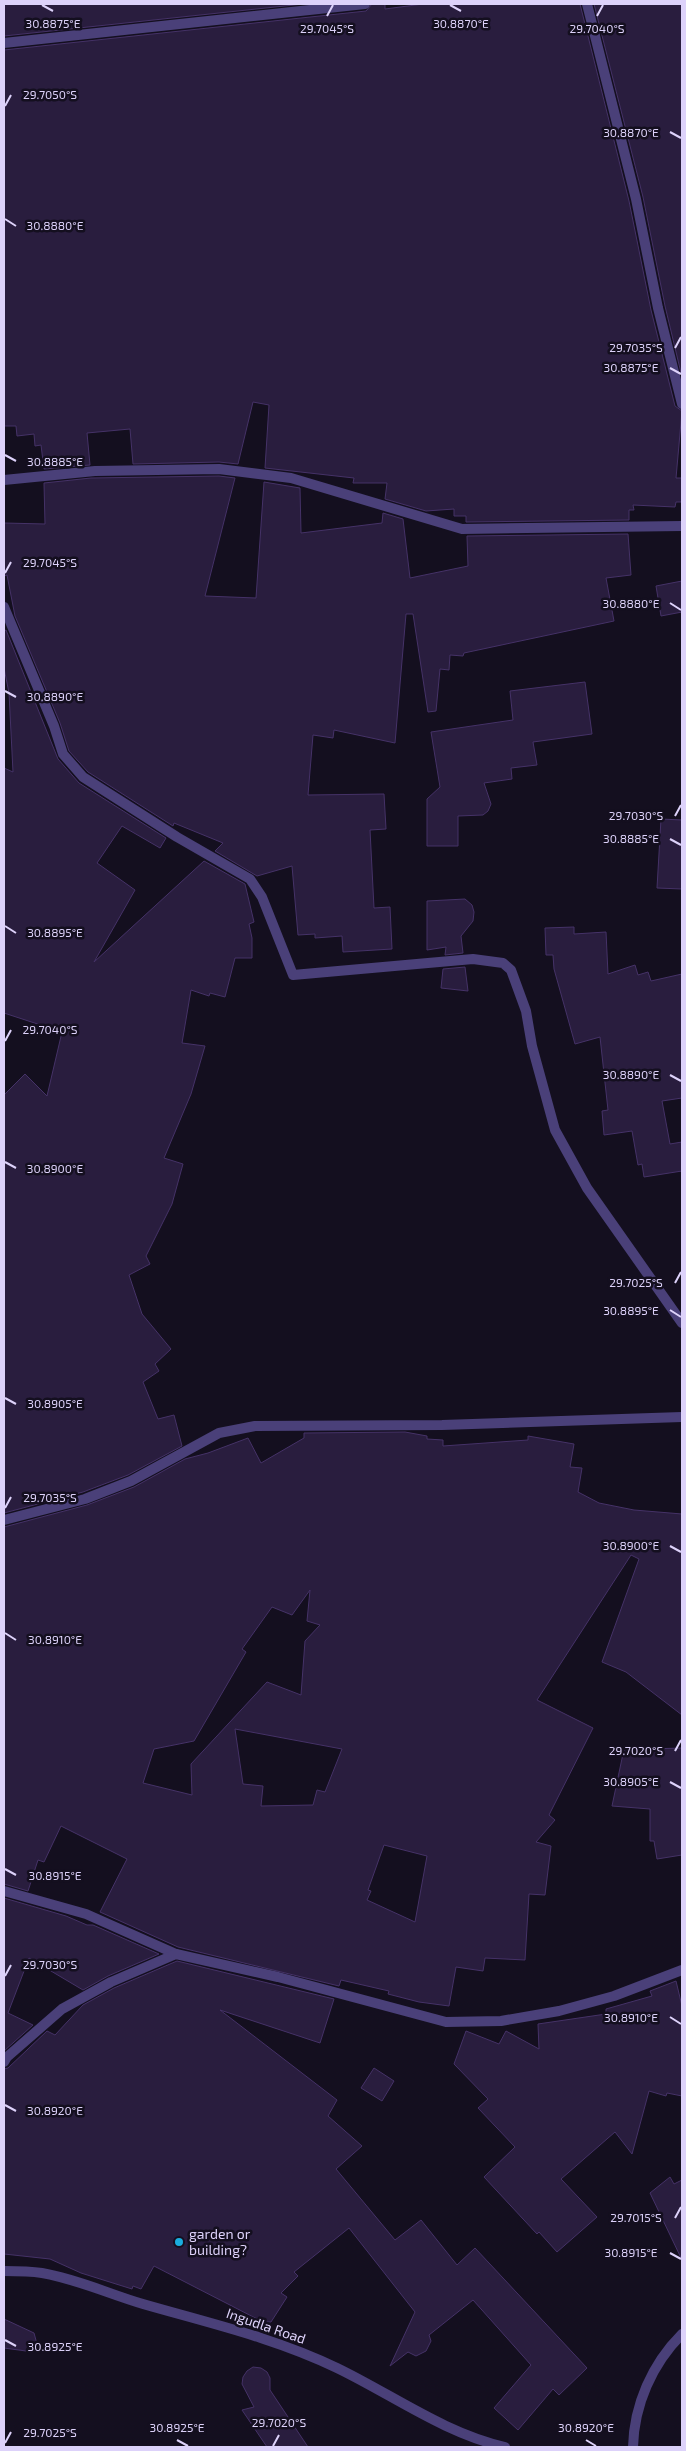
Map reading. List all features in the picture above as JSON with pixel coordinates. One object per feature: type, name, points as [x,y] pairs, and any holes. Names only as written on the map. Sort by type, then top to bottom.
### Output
[{"type":"street","points":[[4,43],[365,4]]},
{"type":"street","points":[[587,4],[634,190],[658,308],[682,404]]},
{"type":"street","points":[[4,480],[95,471],[219,469],[291,478],[462,529],[682,526]]},
{"type":"street","points":[[4,607],[54,726],[63,754],[83,777],[177,837],[250,880],[262,897],[292,974],[473,959],[503,963],[511,970],[526,1011],[532,1046],[559,1138],[587,1188],[682,1323]]},
{"type":"street","points":[[4,1520],[85,1498],[131,1481],[219,1433],[255,1426],[442,1425],[682,1417]]},
{"type":"street","points":[[4,1891],[86,1914],[176,1954],[287,1979],[446,2022],[501,2021],[559,2011],[614,1996],[682,1970]]},
{"type":"street","points":[[4,2062],[7,2057],[62,2009],[111,1982],[176,1954]]},
{"type":"street","name":"Ingudla Road","points":[[4,2271],[40,2273],[69,2279],[130,2300],[223,2325],[295,2350],[369,2384],[464,2436],[505,2447]]},
{"type":"street","points":[[633,2447],[637,2411],[653,2370],[671,2345],[682,2334]]},
{"type":"building","points":[[4,4],[303,4],[4,36]]},
{"type":"building","points":[[372,4],[385,4],[385,9],[423,4],[580,4],[629,201],[651,310],[675,406],[682,411],[676,478],[682,478],[682,502],[676,502],[675,507],[633,505],[634,510],[629,510],[629,520],[466,522],[466,516],[454,516],[454,509],[426,511],[385,499],[387,483],[353,483],[354,478],[265,468],[269,405],[253,402],[238,464],[219,462],[133,464],[130,429],[87,433],[90,465],[44,469],[41,445],[35,446],[34,434],[17,436],[16,426],[4,426],[4,50],[366,11]]},
{"type":"building","points":[[594,4],[682,4],[682,377],[665,306],[643,197]]},
{"type":"building","points":[[219,476],[235,478],[205,596],[256,598],[264,482],[300,488],[301,533],[382,523],[383,513],[403,519],[410,578],[468,566],[467,536],[628,534],[631,575],[606,578],[614,621],[464,653],[463,656],[450,655],[449,670],[440,669],[436,711],[428,712],[413,614],[406,614],[395,743],[334,730],[333,738],[313,735],[308,795],[384,794],[386,829],[370,830],[374,908],[390,907],[392,949],[343,952],[342,936],[315,938],[315,934],[298,935],[292,866],[257,876],[215,851],[223,843],[174,823],[173,826],[88,772],[69,751],[60,723],[15,616],[7,575],[4,576],[4,523],[45,524],[44,483],[91,478]]},
{"type":"building","points":[[682,581],[682,612],[661,616],[656,586]]},
{"type":"building","points":[[6,630],[58,759],[79,783],[166,838],[160,848],[122,826],[97,863],[135,890],[94,962],[204,861],[245,884],[254,922],[249,924],[252,938],[252,958],[235,958],[225,997],[210,993],[209,996],[191,990],[182,1043],[205,1046],[191,1094],[164,1158],[183,1164],[172,1204],[146,1256],[150,1264],[129,1275],[142,1314],[171,1349],[155,1364],[159,1371],[143,1382],[158,1419],[174,1415],[182,1446],[128,1475],[83,1492],[4,1513],[4,1095],[25,1074],[47,1096],[62,1032],[4,1013],[4,768],[13,772],[9,693],[4,668],[4,631]]},
{"type":"building","points":[[585,682],[592,734],[533,742],[537,765],[511,768],[512,779],[484,783],[491,804],[488,811],[483,815],[458,816],[458,846],[427,846],[427,799],[440,787],[431,732],[513,720],[510,691]]},
{"type":"building","points":[[661,819],[682,820],[682,889],[657,888]]},
{"type":"building","points":[[465,899],[472,905],[474,912],[473,921],[461,936],[463,953],[445,955],[446,947],[427,950],[427,901]]},
{"type":"building","points":[[574,927],[574,934],[606,932],[608,974],[635,965],[638,975],[648,972],[651,981],[682,974],[682,1098],[662,1101],[670,1144],[682,1142],[682,1171],[644,1177],[642,1164],[638,1165],[632,1131],[604,1135],[602,1111],[608,1110],[600,1037],[575,1044],[554,969],[553,955],[546,955],[545,928]]},
{"type":"building","points":[[465,967],[468,991],[441,988],[443,969]]},
{"type":"building","points":[[405,1432],[427,1436],[427,1439],[443,1440],[443,1446],[528,1440],[528,1436],[574,1444],[570,1467],[582,1468],[578,1492],[599,1503],[634,1510],[682,1514],[682,1715],[626,1672],[602,1662],[639,1559],[631,1555],[537,1700],[593,1728],[549,1815],[555,1820],[536,1842],[551,1846],[545,1895],[529,1894],[525,1960],[485,1958],[483,1971],[456,1967],[449,2006],[419,2002],[388,1994],[389,1991],[341,1980],[339,1986],[178,1947],[100,1912],[127,1859],[61,1826],[44,1862],[38,1860],[28,1891],[4,1884],[4,1527],[87,1505],[134,1487],[185,1459],[208,1453],[248,1438],[261,1463],[304,1438],[304,1433]],"holes":[[[310,1590],[307,1621],[320,1625],[305,1641],[301,1695],[267,1682],[191,1764],[192,1795],[143,1783],[154,1749],[194,1741],[246,1652],[242,1649],[272,1607],[292,1615]],[[235,1729],[342,1749],[325,1792],[317,1790],[313,1805],[261,1806],[263,1786],[243,1784]],[[384,1845],[427,1856],[415,1922],[367,1900],[371,1891],[368,1890]]]},
{"type":"building","points":[[682,1748],[682,1855],[657,1859],[654,1841],[650,1841],[650,1809],[612,1806],[624,1749],[649,1755],[649,1749]]},
{"type":"building","points":[[4,1898],[66,1916],[87,1925],[93,1925],[159,1954],[108,1976],[83,1990],[29,1958],[8,2013],[33,2025],[4,2051]]},
{"type":"building","points":[[177,1961],[334,1999],[320,2043],[220,2010],[337,2100],[328,2116],[362,2146],[336,2169],[395,2240],[421,2220],[457,2265],[475,2248],[587,2368],[559,2395],[553,2389],[518,2430],[494,2408],[531,2365],[473,2300],[429,2335],[431,2341],[426,2351],[416,2356],[408,2352],[390,2366],[415,2312],[349,2228],[294,2272],[298,2276],[281,2293],[287,2297],[271,2322],[263,2322],[154,2266],[141,2289],[133,2286],[132,2289],[81,2273],[50,2259],[4,2254],[4,2069],[8,2068],[47,2031],[55,2035],[83,2005],[114,1988]]},
{"type":"building","points":[[676,1981],[682,2006],[682,2096],[667,2093],[666,2096],[649,2091],[632,2154],[615,2132],[561,2179],[597,2217],[557,2252],[539,2232],[537,2234],[484,2177],[515,2147],[478,2108],[488,2099],[454,2064],[466,2031],[499,2044],[506,2031],[539,2049],[538,2024],[606,2014],[606,2009],[652,1996],[650,1991]]},
{"type":"building","points":[[374,2068],[394,2081],[382,2101],[361,2088]]},
{"type":"building","points":[[670,2177],[674,2184],[682,2180],[682,2260],[650,2193]]},
{"type":"building","points":[[4,2319],[34,2333],[37,2344],[26,2351],[4,2348]]},
{"type":"building","points":[[253,2367],[261,2368],[267,2372],[270,2378],[270,2390],[308,2447],[267,2447],[242,2410],[254,2407],[242,2384],[243,2377]]},
{"type":"place","name":"garden or building?","points":[[179,2242]]}]
